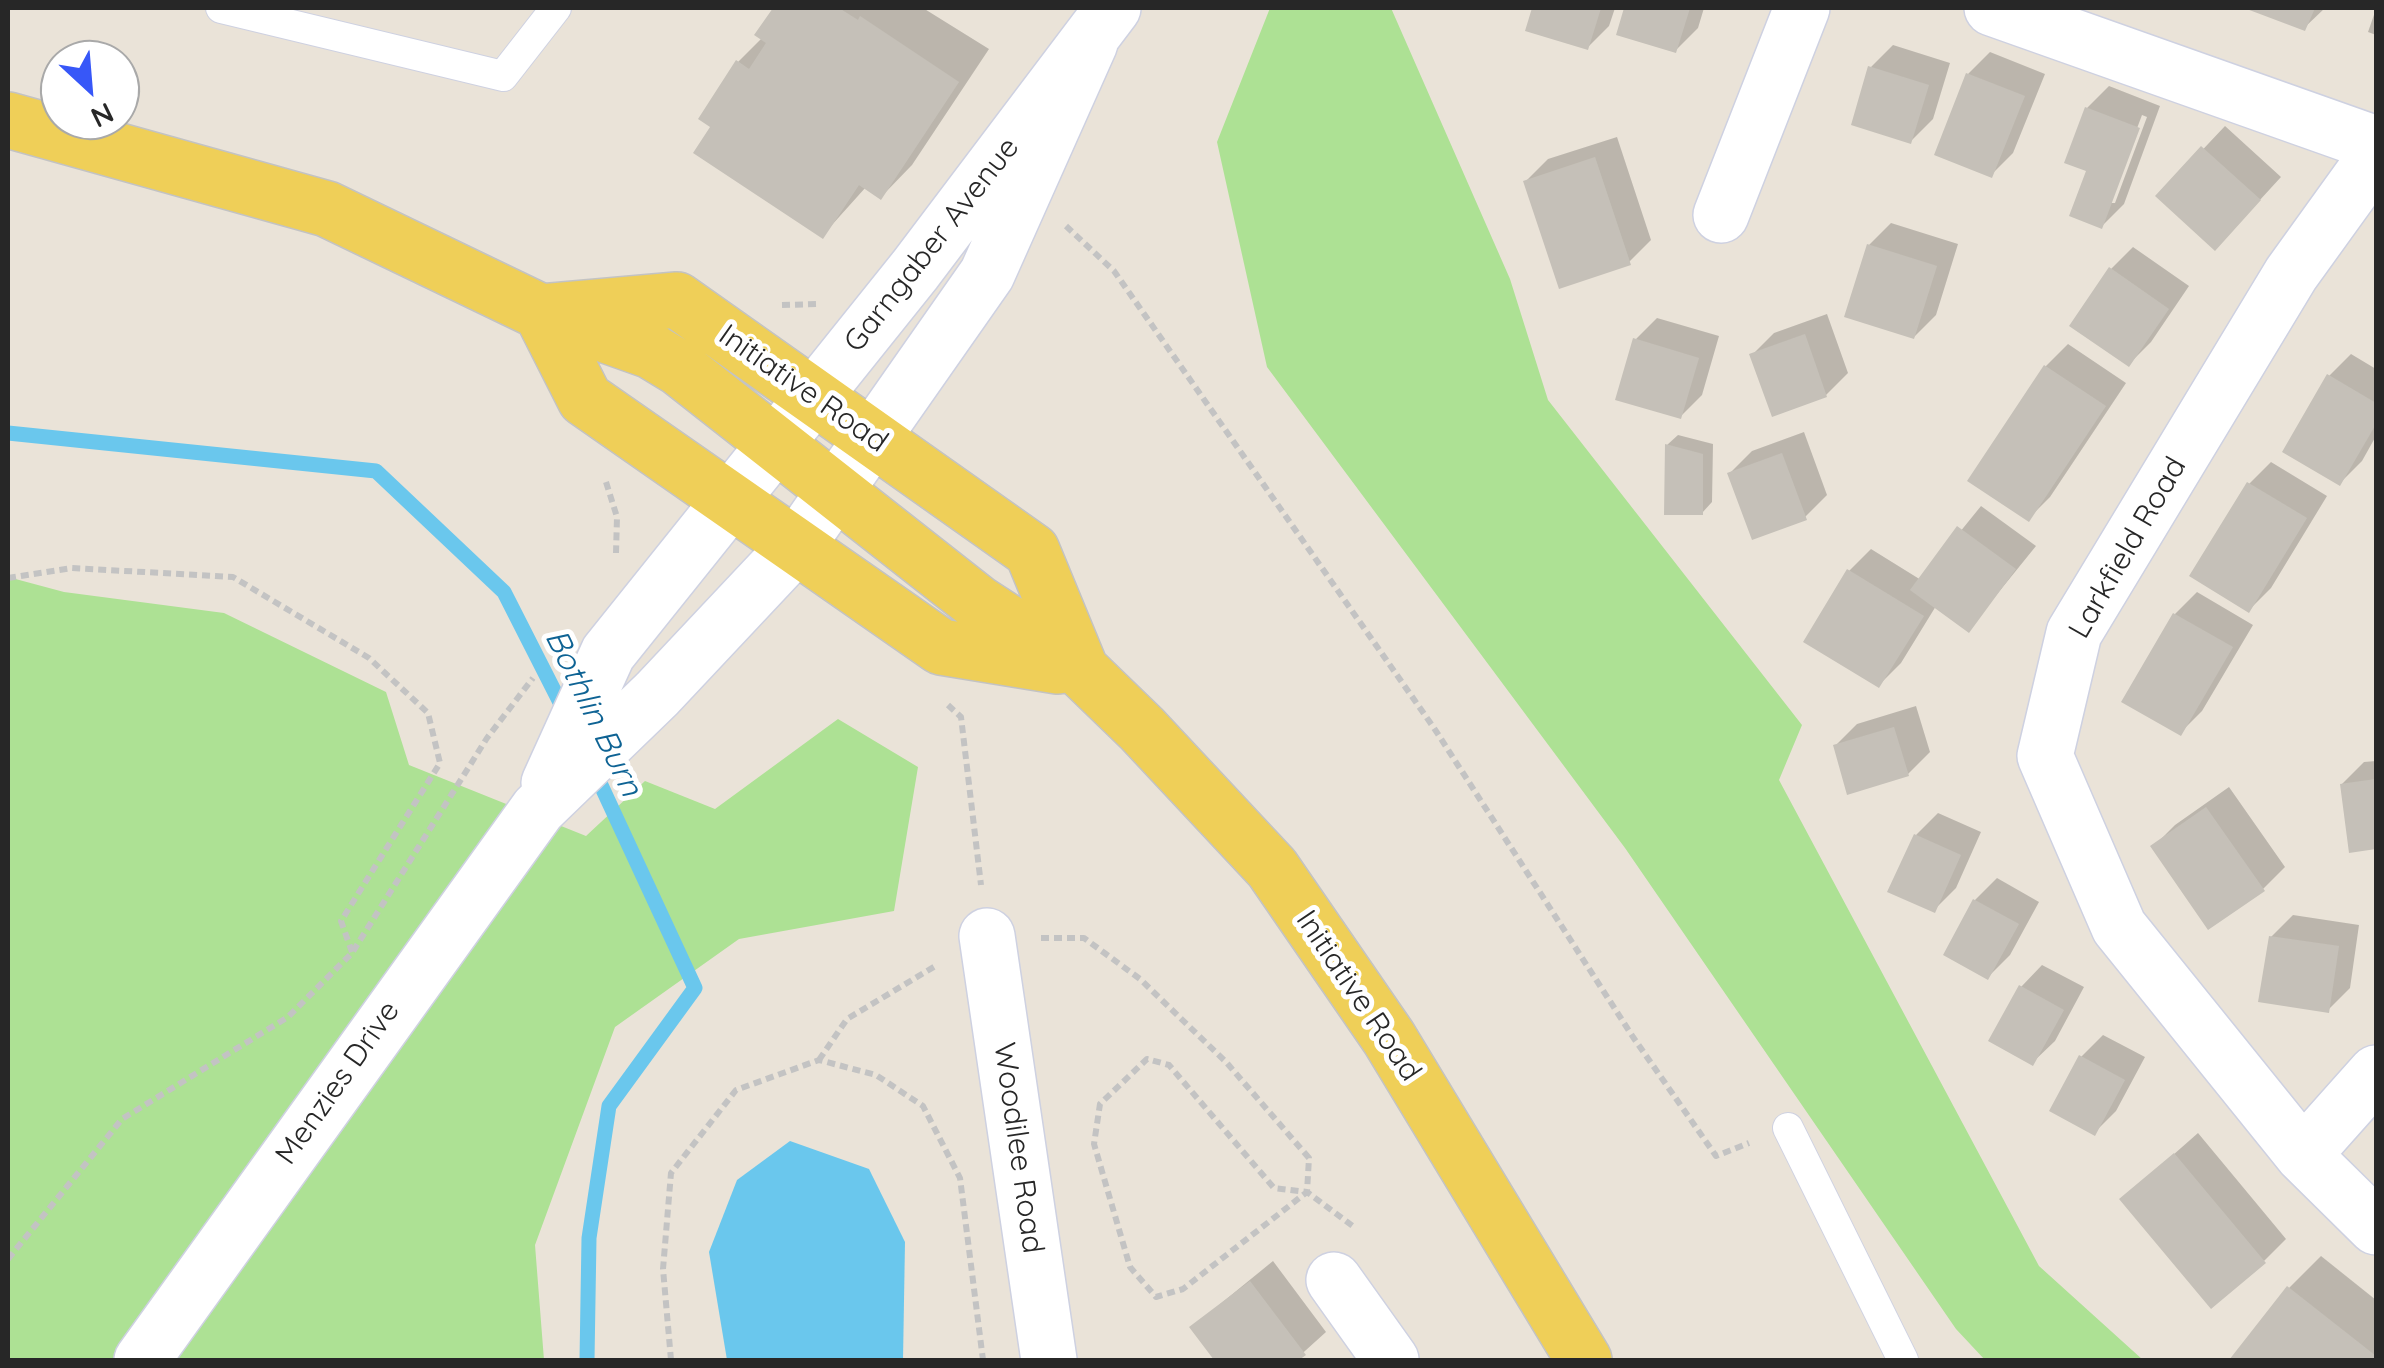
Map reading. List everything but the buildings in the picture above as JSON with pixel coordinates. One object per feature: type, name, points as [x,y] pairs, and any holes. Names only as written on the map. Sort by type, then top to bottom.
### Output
[{"type":"main road","points":[[8,120],[327,209],[541,312],[665,360],[978,603],[1081,670]]},
{"type":"main road","name":"Initiative Road","points":[[541,312],[677,300],[1032,552],[1081,670],[1272,868],[1389,1038],[1584,1360]]},
{"type":"main road","points":[[541,312],[586,399],[941,647],[1081,670]]},
{"type":"street","points":[[1721,214],[1802,8]]},
{"type":"street","points":[[1992,8],[2376,144]]},
{"type":"street","name":"Garngaber Avenue","points":[[773,446],[1102,25]]},
{"type":"street","name":"Garngaber Avenue","points":[[835,491],[987,274],[1102,25]]},
{"type":"street","name":"Larkfield Road","points":[[2376,156],[2291,274],[2074,634],[2046,756],[2119,927],[2303,1155],[2376,1227]]},
{"type":"street","name":"Menzies Drive","points":[[532,817],[608,653],[773,446]]},
{"type":"street","name":"Menzies Drive","points":[[142,1360],[532,817],[798,544],[835,491]]},
{"type":"street","name":"Woodilee Road","points":[[987,936],[1048,1360]]},
{"type":"street","points":[[2303,1155],[2376,1073]]},
{"type":"street","points":[[1334,1280],[1391,1360]]},
{"type":"lane","points":[[221,8],[503,76],[556,8]]},
{"type":"lane","points":[[1788,1128],[1902,1360]]},
{"type":"path","points":[[1065,225],[1114,271],[1411,696],[1632,1037],[1716,1156],[1788,1128]]},
{"type":"path","points":[[598,471],[607,483],[617,517],[616,554],[610,568]]},
{"type":"path","points":[[8,578],[72,568],[234,578],[369,658],[428,713],[440,762],[341,920],[352,953]]},
{"type":"path","points":[[947,704],[961,716],[987,936]]},
{"type":"path","points":[[8,1259],[122,1119],[288,1017],[352,953],[487,738]]},
{"type":"path","points":[[819,1060],[847,1019],[987,936],[1084,938],[1140,979],[1226,1062],[1310,1158],[1307,1192],[1183,1289],[1156,1297],[1130,1267],[1094,1144],[1100,1104],[1148,1059],[1170,1066],[1274,1188],[1307,1192]]},
{"type":"path","points":[[671,1360],[663,1269],[670,1173],[736,1090],[819,1060],[876,1075],[922,1106],[960,1178],[983,1360]]},
{"type":"green space","points":[[1270,8],[1391,8],[1510,279],[1548,400],[1802,725],[1779,780],[2039,1266],[2143,1360],[1985,1360],[1956,1329],[1625,848],[1267,367],[1217,142]]},
{"type":"green space","points":[[8,577],[64,592],[224,613],[386,692],[409,765],[586,836],[645,781],[715,809],[838,719],[918,767],[894,911],[739,939],[615,1027],[535,1245],[544,1360],[8,1360]]},
{"type":"water","points":[[790,1141],[869,1169],[905,1242],[903,1360],[727,1360],[709,1252],[737,1180]]},
{"type":"waterway","name":"Bothlin Burn","points":[[8,433],[376,471],[504,592],[567,716]]},
{"type":"waterway","name":"Bothlin Burn","points":[[587,1360],[589,1238],[609,1106],[695,988],[593,768]]}]
